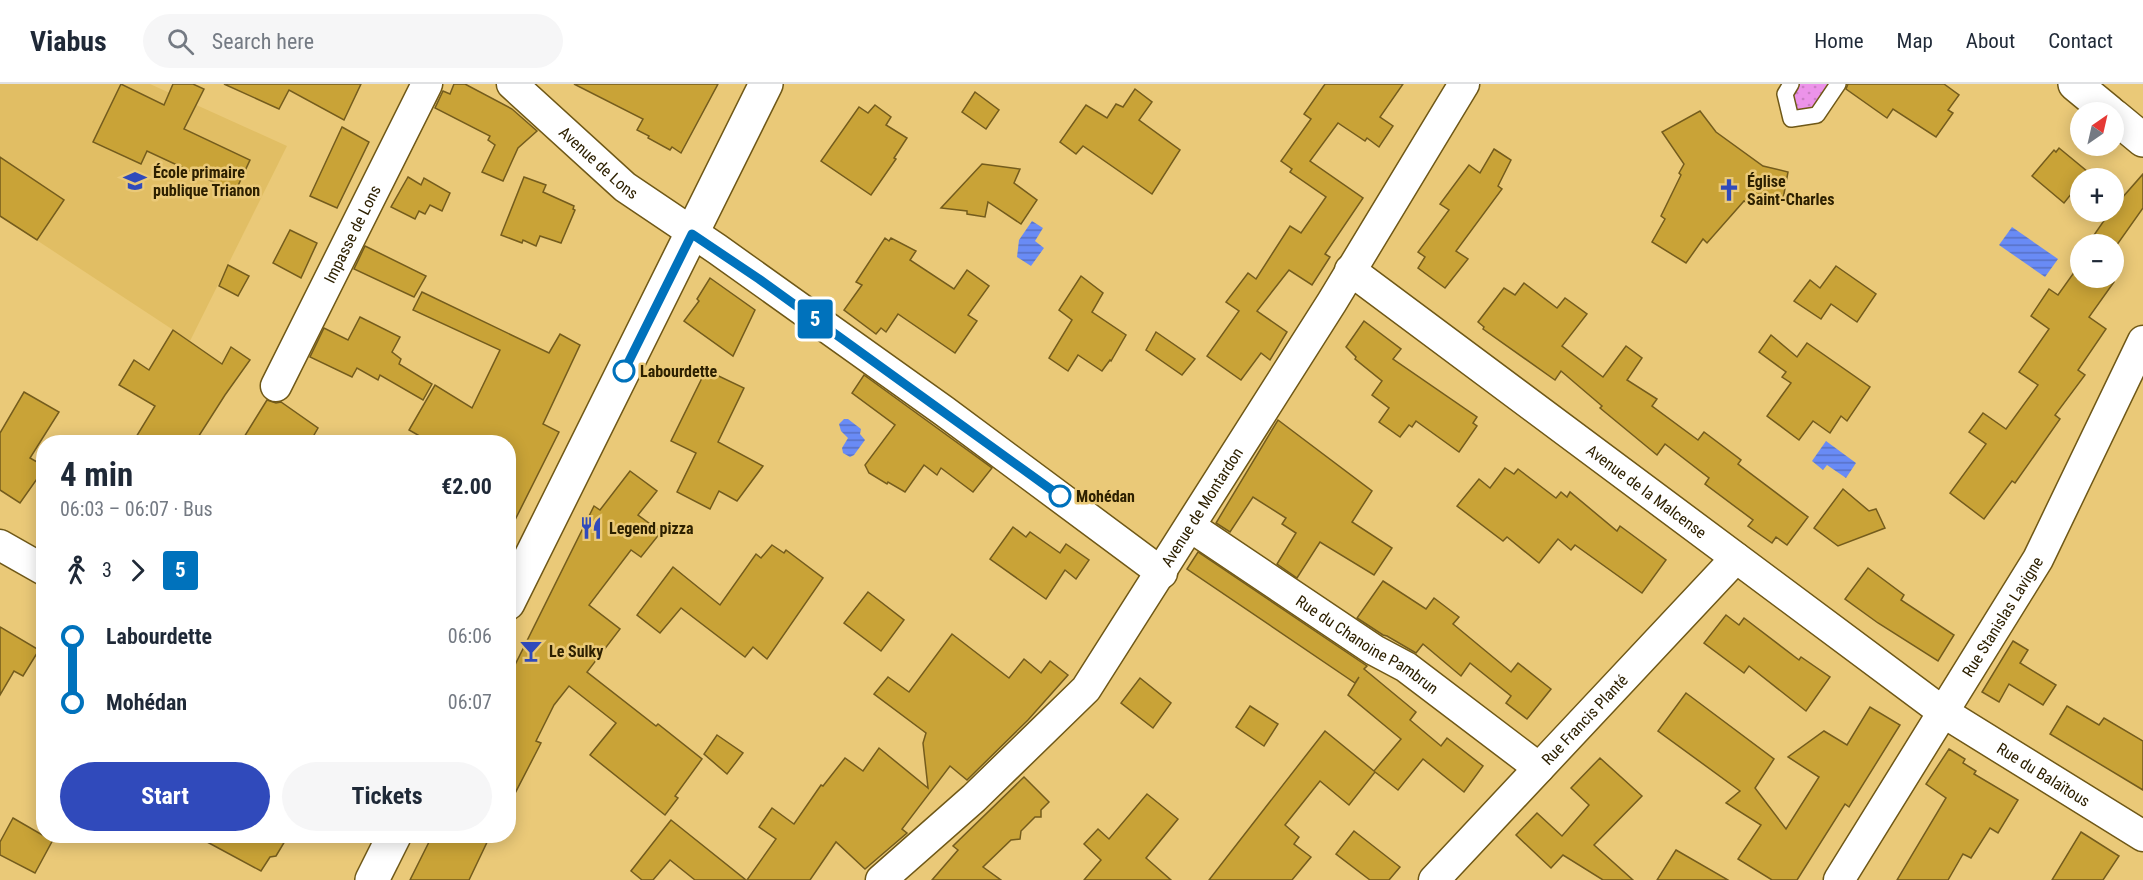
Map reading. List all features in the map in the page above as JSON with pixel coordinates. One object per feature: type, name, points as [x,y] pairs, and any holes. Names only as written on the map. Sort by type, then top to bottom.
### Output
[{"type":"main road","points":[[516,587],[766,84]]},
{"type":"main road","points":[[2075,84],[2097,102]]},
{"type":"main road","points":[[2124,124],[2143,140]]},
{"type":"main road","points":[[372,880],[390,843]]},
{"type":"street","name":"Impasse de Lons","points":[[276,386],[427,84]]},
{"type":"street","name":"Avenue de Lons","points":[[512,84],[625,187],[717,249],[944,411],[1161,573]]},
{"type":"street","name":"Avenue de Montardon","points":[[889,878],[1086,689],[1191,527],[1464,84]]},
{"type":"street","name":"Avenue de la Malcense","points":[[1350,270],[1943,712]]},
{"type":"street","name":"Rue Stanislas Lavigne","points":[[1839,880],[2038,559],[2143,341]]},
{"type":"street","name":"Rue du Chanoine Pambrun","points":[[1191,527],[1374,650],[1406,667],[1539,768]]},
{"type":"street","points":[[0,545],[36,565]]},
{"type":"street","name":"Rue Francis Planté","points":[[1434,880],[1736,558]]},
{"type":"street","name":"Rue du Balaïtous","points":[[1943,712],[2143,836]]},
{"type":"lane","points":[[1791,84],[1785,94],[1791,119],[1817,115],[1838,84]]},
{"type":"shaded area","name":"École primaire publique Trianon","points":[[0,84],[150,84],[287,146],[190,341],[0,216]]},
{"type":"shaded area","points":[[1800,84],[1829,84],[1812,111],[1801,114],[1794,109],[1791,98]]},
{"type":"water","points":[[1032,221],[1043,228],[1035,241],[1044,248],[1031,266],[1017,257],[1019,240]]},
{"type":"water","points":[[2012,227],[2058,259],[2045,277],[1999,245]]},
{"type":"water","points":[[844,419],[848,419],[861,429],[860,434],[865,440],[850,457],[843,453],[842,448],[848,438],[841,431],[839,424]]},
{"type":"water","points":[[1826,441],[1856,463],[1846,478],[1827,465],[1823,470],[1812,461]]},
{"type":"building","points":[[121,84],[164,105],[173,84],[193,84],[204,89],[184,129],[250,160],[235,192],[147,151],[141,164],[93,142]]},
{"type":"building","points":[[224,84],[361,84],[344,120],[289,90],[279,109]]},
{"type":"building","points":[[454,84],[465,84],[512,109],[537,131],[518,148],[503,181],[482,172],[495,145],[488,140],[490,136],[435,108],[443,91],[450,94]]},
{"type":"building","points":[[574,84],[718,84],[681,153],[672,147],[670,150],[637,130],[643,119]]},
{"type":"building","points":[[1325,84],[1403,84],[1380,117],[1393,126],[1379,147],[1367,138],[1365,141],[1338,123],[1310,161],[1363,198],[1325,254],[1330,257],[1312,285],[1289,270],[1257,311],[1287,332],[1270,360],[1261,353],[1241,380],[1207,356],[1239,311],[1226,302],[1248,273],[1256,279],[1290,226],[1301,233],[1326,197],[1290,172],[1292,169],[1281,161],[1311,119],[1304,114]]},
{"type":"building","points":[[1848,84],[1944,84],[1959,95],[1948,110],[1953,113],[1936,137],[1893,109],[1887,118],[1846,89]]},
{"type":"building","points":[[1135,89],[1152,102],[1139,120],[1180,150],[1152,194],[1083,146],[1076,154],[1060,142],[1086,105],[1107,118],[1116,104],[1123,107]]},
{"type":"building","points":[[975,92],[999,110],[986,129],[962,112]]},
{"type":"building","points":[[875,105],[891,117],[886,125],[907,138],[894,158],[896,159],[871,195],[821,161],[859,107],[868,113]]},
{"type":"building","name":"Église Saint-Charles","points":[[1700,111],[1716,132],[1763,166],[1788,172],[1783,199],[1759,194],[1744,201],[1707,243],[1703,239],[1686,263],[1652,242],[1665,219],[1661,216],[1684,164],[1662,132]]},
{"type":"building","points":[[342,127],[369,142],[337,208],[310,196]]},
{"type":"building","points":[[2059,148],[2083,168],[2070,168],[2070,196],[2064,203],[2032,176],[2054,150],[2056,152]]},
{"type":"building","points":[[1494,149],[1511,160],[1498,186],[1502,189],[1456,251],[1468,259],[1445,288],[1418,268],[1425,257],[1418,252],[1449,210],[1440,204],[1469,165],[1480,173]]},
{"type":"building","points":[[0,157],[64,200],[37,240],[0,216]]},
{"type":"building","points":[[982,164],[1020,169],[1014,183],[1037,200],[1021,224],[988,202],[985,217],[967,214],[967,211],[941,208]]},
{"type":"building","points":[[2143,174],[2143,208],[2124,235],[2095,234],[2103,222],[2124,222],[2124,196]]},
{"type":"building","points":[[408,177],[421,185],[424,178],[450,193],[442,211],[430,205],[425,214],[419,211],[415,219],[391,207]]},
{"type":"building","points":[[524,177],[546,185],[543,192],[574,206],[575,210],[561,243],[540,236],[536,246],[523,240],[522,243],[501,235]]},
{"type":"building","points":[[290,230],[317,243],[301,278],[273,263]]},
{"type":"building","points":[[885,238],[889,241],[891,238],[916,251],[910,260],[954,289],[967,270],[989,286],[968,315],[977,321],[955,353],[898,314],[886,332],[881,328],[876,334],[844,310],[862,285],[856,282]]},
{"type":"building","points":[[365,246],[426,276],[414,297],[354,269]]},
{"type":"building","points":[[228,265],[249,276],[238,296],[219,286]]},
{"type":"building","points":[[1836,266],[1876,294],[1857,322],[1831,304],[1821,319],[1794,301],[1810,280],[1820,288]]},
{"type":"building","points":[[1081,276],[1103,293],[1092,312],[1126,335],[1111,361],[1102,371],[1078,355],[1068,371],[1049,358],[1072,320],[1059,310]]},
{"type":"building","points":[[710,278],[755,310],[733,356],[684,321],[699,301],[697,299]]},
{"type":"building","points":[[2070,278],[2070,288],[2110,288],[2089,317],[2106,329],[2078,370],[2085,375],[2055,415],[2060,419],[2015,483],[2012,481],[1984,519],[1950,493],[1986,444],[1969,432],[1983,413],[2006,429],[2038,385],[2019,372],[2049,329],[2031,316],[2049,289],[2058,295]]},
{"type":"building","points":[[1524,283],[1557,308],[1565,298],[1587,314],[1562,346],[1603,377],[1626,346],[1642,358],[1627,380],[1657,399],[1652,406],[1698,440],[1704,432],[1741,460],[1738,464],[1808,517],[1787,545],[1776,537],[1772,543],[1748,526],[1753,520],[1705,484],[1709,478],[1665,444],[1657,455],[1600,408],[1602,406],[1561,371],[1555,380],[1483,329],[1484,327],[1478,322],[1504,288],[1515,295]]},
{"type":"building","points":[[422,292],[549,353],[560,334],[580,345],[543,424],[559,432],[516,518],[516,435],[418,435],[409,430],[435,385],[472,408],[500,350],[413,310]]},
{"type":"building","points":[[360,317],[400,337],[392,352],[401,359],[399,364],[432,384],[423,400],[380,375],[378,380],[357,368],[352,377],[310,357],[324,328],[348,340]]},
{"type":"building","points":[[1364,321],[1401,349],[1393,359],[1477,417],[1473,423],[1477,426],[1459,452],[1416,421],[1412,427],[1409,425],[1400,437],[1379,422],[1389,408],[1372,395],[1382,381],[1355,359],[1356,357],[1346,347]]},
{"type":"building","points":[[173,330],[222,364],[231,347],[250,360],[199,435],[137,435],[155,406],[119,385],[134,360],[149,370]]},
{"type":"building","points":[[1156,332],[1195,359],[1182,375],[1146,350]]},
{"type":"building","points":[[1771,335],[1797,357],[1807,343],[1870,387],[1847,421],[1841,416],[1830,433],[1813,421],[1799,440],[1767,416],[1791,383],[1782,377],[1786,372],[1759,352]]},
{"type":"building","points":[[706,370],[744,388],[718,442],[763,466],[737,501],[719,491],[710,509],[677,492],[696,453],[671,441]]},
{"type":"building","points":[[864,375],[992,468],[973,492],[941,468],[937,475],[924,465],[905,492],[869,473],[865,465],[895,425],[852,393]]},
{"type":"building","points":[[24,392],[59,412],[44,435],[36,435],[36,448],[30,458],[36,461],[36,480],[20,503],[0,490],[0,433]]},
{"type":"building","points":[[267,400],[281,402],[318,428],[314,435],[245,435]]},
{"type":"building","points":[[1278,420],[1372,491],[1352,522],[1392,548],[1374,575],[1320,542],[1297,578],[1277,564],[1296,533],[1282,524],[1286,518],[1253,497],[1230,532],[1216,523]]},
{"type":"building","points":[[1505,468],[1514,474],[1518,469],[1556,498],[1561,492],[1567,497],[1570,492],[1617,531],[1620,526],[1666,560],[1642,593],[1575,545],[1571,550],[1558,539],[1539,563],[1507,537],[1503,541],[1457,506],[1479,479],[1490,488]]},
{"type":"building","points":[[630,471],[657,491],[638,515],[661,532],[641,557],[631,550],[589,605],[620,629],[587,672],[702,759],[675,796],[678,798],[665,815],[590,755],[616,723],[569,686],[554,705],[536,741],[541,743],[516,791],[516,663],[594,506],[600,510]]},
{"type":"building","points":[[1843,489],[1869,511],[1876,509],[1885,528],[1838,546],[1814,528]]},
{"type":"building","points":[[1013,527],[1026,537],[1030,532],[1060,553],[1066,544],[1089,560],[1076,579],[1065,570],[1046,599],[990,559]]},
{"type":"building","points":[[772,545],[784,553],[786,550],[823,578],[767,659],[753,647],[745,657],[681,608],[660,633],[637,615],[673,567],[720,605],[756,554],[761,558]]},
{"type":"building","points":[[1198,552],[1367,666],[1364,669],[1416,712],[1410,720],[1441,746],[1447,738],[1483,766],[1464,792],[1423,759],[1398,790],[1375,772],[1349,805],[1320,781],[1285,825],[1299,837],[1294,844],[1311,857],[1292,880],[1209,880],[1325,731],[1374,771],[1401,739],[1348,695],[1359,677],[1355,683],[1187,569]]},
{"type":"building","points":[[1868,568],[1904,595],[1901,600],[1954,635],[1938,661],[1845,599]]},
{"type":"building","points":[[1383,581],[1426,609],[1434,598],[1459,617],[1453,624],[1511,672],[1518,663],[1551,689],[1527,719],[1506,703],[1511,696],[1470,663],[1461,676],[1423,644],[1416,653],[1383,635],[1357,618]]},
{"type":"building","points":[[868,592],[904,620],[881,651],[844,623]]},
{"type":"building","points":[[1726,615],[1739,625],[1744,618],[1799,660],[1801,657],[1830,677],[1806,711],[1749,666],[1744,673],[1704,643]]},
{"type":"building","points":[[0,627],[36,648],[36,655],[23,676],[14,671],[0,695]]},
{"type":"building","points":[[952,634],[1009,678],[1024,659],[1041,673],[1050,661],[1068,675],[1028,720],[967,780],[950,766],[902,829],[907,833],[865,869],[836,842],[810,880],[747,880],[776,839],[759,827],[772,808],[794,824],[821,785],[823,786],[845,758],[863,771],[879,748],[928,788],[923,743],[926,733],[874,694],[888,677],[909,692]]},
{"type":"building","points":[[2013,641],[2028,650],[2020,663],[2056,685],[2043,705],[2009,684],[1999,702],[1982,692]]},
{"type":"building","points":[[1140,678],[1171,703],[1153,728],[1121,703]]},
{"type":"building","points":[[1686,693],[1774,759],[1755,788],[1786,829],[1819,777],[1788,757],[1824,731],[1847,745],[1870,707],[1900,725],[1849,807],[1845,804],[1797,880],[1772,880],[1738,859],[1761,825],[1726,803],[1740,791],[1658,731]]},
{"type":"building","points":[[1250,706],[1278,724],[1264,746],[1236,727]]},
{"type":"building","points":[[2067,706],[2099,725],[2104,718],[2143,741],[2143,790],[2050,734]]},
{"type":"building","points":[[717,735],[743,753],[727,774],[704,754]]},
{"type":"building","points":[[1949,749],[1965,759],[1963,763],[1976,771],[1974,774],[2018,800],[1998,833],[1990,828],[1971,858],[1963,854],[1948,880],[1897,880],[1946,798],[1926,784]]},
{"type":"building","points":[[1600,758],[1642,796],[1594,845],[1633,880],[1603,880],[1563,855],[1551,868],[1516,835],[1537,813],[1562,836],[1589,805],[1571,788]]},
{"type":"building","points":[[1024,777],[1049,802],[1041,810],[1041,817],[1035,817],[1021,831],[1020,839],[1011,840],[983,867],[1001,880],[932,880],[958,850],[953,846]]},
{"type":"building","points":[[1147,794],[1178,819],[1146,858],[1171,880],[1084,880],[1101,860],[1084,844],[1098,829],[1109,839]]},
{"type":"building","points":[[13,818],[36,831],[36,843],[51,843],[35,873],[0,855],[0,842]]},
{"type":"building","points":[[671,820],[746,880],[695,880],[670,860],[653,880],[642,880],[631,871]]},
{"type":"building","points":[[1354,831],[1400,867],[1389,880],[1370,880],[1336,854]]},
{"type":"building","points":[[2081,832],[2119,856],[2103,880],[2052,880]]},
{"type":"building","points":[[209,843],[284,843],[276,856],[270,857],[261,871]]},
{"type":"building","points":[[428,843],[487,843],[469,880],[410,880]]},
{"type":"building","points":[[1676,850],[1728,880],[1657,880]]},
{"type":"bus line","name":"5","points":[[624,371],[692,234],[717,249],[1060,496]]},
{"type":"place","name":"École primaire publique Trianon","points":[[135,181]]},
{"type":"place","name":"Église Saint-Charles","points":[[1729,190]]},
{"type":"place","name":"Labourdette","points":[[624,371]]},
{"type":"place","name":"Mohédan","points":[[1060,496]]},
{"type":"place","name":"Legend pizza","points":[[591,528]]},
{"type":"place","name":"Le Sulky","points":[[531,651]]}]
